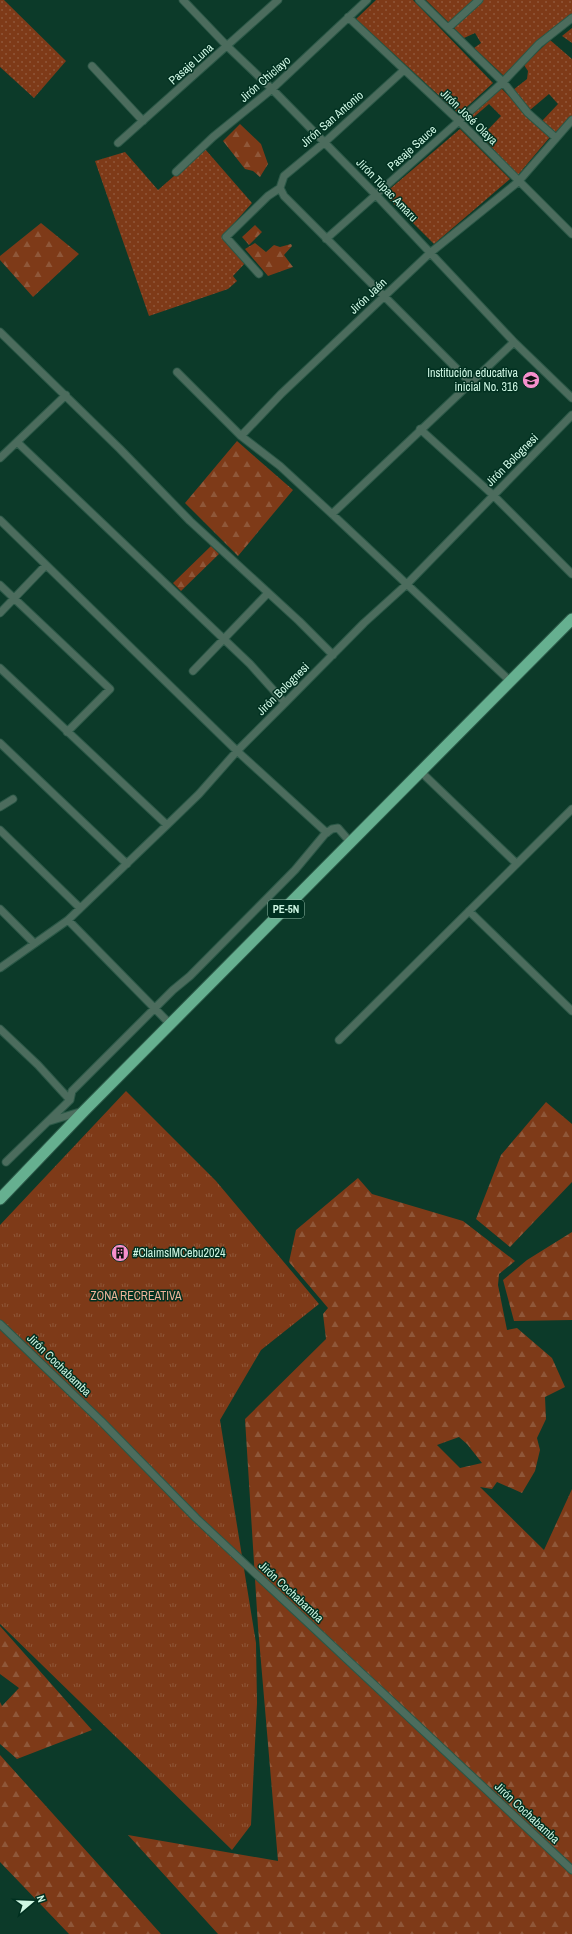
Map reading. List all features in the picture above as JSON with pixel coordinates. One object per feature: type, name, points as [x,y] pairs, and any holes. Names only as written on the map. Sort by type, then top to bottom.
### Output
[{"type":"highway","name":"PE-5N","points":[[2,1195],[572,619]]},
{"type":"street","name":"Jirón Túpac Amaru","points":[[183,0],[227,46],[325,142],[514,342],[572,398]]},
{"type":"street","name":"Pasaje Luna","points":[[118,143],[278,0]]},
{"type":"street","name":"Jirón Chiclayo","points":[[176,172],[213,137],[272,89],[367,0]]},
{"type":"street","points":[[419,0],[503,82],[528,112],[556,138]]},
{"type":"street","points":[[448,28],[479,0]]},
{"type":"street","name":"Jirón José Olaya","points":[[348,17],[458,120],[518,182],[572,234]]},
{"type":"street","name":"Pasaje Sauce","points":[[326,239],[458,120],[503,82],[539,44],[572,18]]},
{"type":"street","points":[[92,66],[143,121]]},
{"type":"street","name":"Jirón San Antonio","points":[[280,188],[284,176],[325,142],[404,70]]},
{"type":"street","name":"Jirón Jaén","points":[[241,436],[286,388],[430,253],[518,182],[572,120]]},
{"type":"street","points":[[259,274],[226,237],[268,196],[280,188],[284,196],[326,239],[470,382]]},
{"type":"street","points":[[0,332],[66,395],[190,521],[299,621],[333,655]]},
{"type":"street","points":[[332,514],[420,429],[514,342]]},
{"type":"street","points":[[177,372],[241,436],[280,466],[510,681]]},
{"type":"street","points":[[0,458],[66,395]]},
{"type":"street","name":"Jirón Bolognesi","points":[[0,968],[68,920],[127,864],[199,794],[237,751],[333,655],[407,584],[572,415]]},
{"type":"street","points":[[420,429],[493,495],[572,574]]},
{"type":"street","points":[[17,442],[250,664],[285,703]]},
{"type":"street","points":[[0,520],[237,751],[327,833]]},
{"type":"street","points":[[0,614],[46,566]]},
{"type":"street","points":[[0,585],[110,688],[67,732]]},
{"type":"street","points":[[193,671],[223,638],[268,593]]},
{"type":"street","points":[[0,668],[167,825]]},
{"type":"street","points":[[0,743],[127,864]]},
{"type":"street","points":[[420,771],[516,863]]},
{"type":"street","points":[[0,807],[13,799]]},
{"type":"street","points":[[339,1040],[572,809]]},
{"type":"street","points":[[6,1162],[70,1100],[72,1091],[295,870],[327,833],[332,829],[338,828],[351,842]]},
{"type":"street","points":[[0,830],[80,908]]},
{"type":"street","points":[[0,909],[34,943]]},
{"type":"street","points":[[469,911],[572,1011]]},
{"type":"street","points":[[68,920],[171,1025]]},
{"type":"street","points":[[0,1029],[38,1065],[70,1100]]},
{"type":"street","points":[[49,1121],[85,1110]]},
{"type":"street","name":"Jirón Cochabamba","points":[[0,1324],[101,1421],[196,1518],[572,1870]]},
{"type":"green space","points":[[0,0],[4,0],[66,61],[34,98],[0,67]]},
{"type":"green space","points":[[376,0],[413,0],[493,83],[459,114],[356,19]]},
{"type":"green space","points":[[426,0],[572,0],[572,15],[504,76],[474,48],[481,43],[475,33],[464,38]]},
{"type":"green space","points":[[572,28],[572,43],[562,36]]},
{"type":"green space","points":[[550,40],[572,59],[572,116],[556,135],[542,121],[558,104],[549,94],[530,110],[513,90],[527,79],[528,71],[524,65]]},
{"type":"green space","points":[[501,88],[550,137],[517,176],[482,136],[501,116],[489,104],[468,122],[465,120]]},
{"type":"green space","points":[[240,124],[261,144],[268,164],[260,177],[253,171],[245,169],[223,141]]},
{"type":"green space","points":[[460,129],[510,179],[434,244],[384,194]]},
{"type":"green space","points":[[205,149],[252,203],[222,237],[246,262],[233,276],[237,281],[228,289],[149,316],[95,161],[125,152],[158,190]]},
{"type":"green space","points":[[41,223],[79,254],[33,297],[0,260],[0,256]]},
{"type":"green space","points":[[255,225],[262,232],[249,245],[242,237]]},
{"type":"green space","points":[[255,243],[266,252],[274,245],[280,247],[291,244],[292,246],[284,255],[293,267],[268,276],[245,249]]},
{"type":"green space","points":[[237,441],[293,490],[238,556],[185,503]]},
{"type":"green space","points":[[211,546],[219,554],[181,591],[173,583]]},
{"type":"green space","name":"ZONA RECREATIVA","points":[[126,1091],[216,1181],[319,1304],[261,1350],[220,1420],[256,1643],[257,1703],[251,1825],[232,1850],[0,1624],[0,1225]]},
{"type":"green space","points":[[546,1102],[572,1124],[572,1182],[510,1247],[476,1219],[501,1155]]},
{"type":"green space","points":[[358,1178],[372,1194],[463,1221],[515,1261],[499,1274],[498,1285],[507,1330],[517,1328],[552,1358],[565,1387],[545,1397],[546,1419],[537,1438],[540,1450],[535,1471],[522,1493],[497,1482],[492,1489],[480,1487],[544,1550],[572,1489],[572,1934],[218,1934],[128,1835],[278,1861],[258,1627],[245,1419],[326,1339],[323,1314],[328,1308],[289,1262],[296,1230]],"holes":[[[459,1437],[467,1444],[482,1463],[460,1468],[437,1445]]]},
{"type":"green space","points":[[572,1232],[572,1320],[514,1321],[503,1280],[527,1260]]},
{"type":"green space","points":[[0,1626],[92,1730],[17,1759],[0,1744],[0,1702],[2,1706],[19,1688],[0,1674]]},
{"type":"green space","points":[[0,1755],[161,1934],[69,1934],[0,1862]]},
{"type":"place","name":"Institución educativa inicial No. 316","points":[[531,380]]},
{"type":"place","name":"#ClaimsIMCebu2024","points":[[120,1253]]}]
